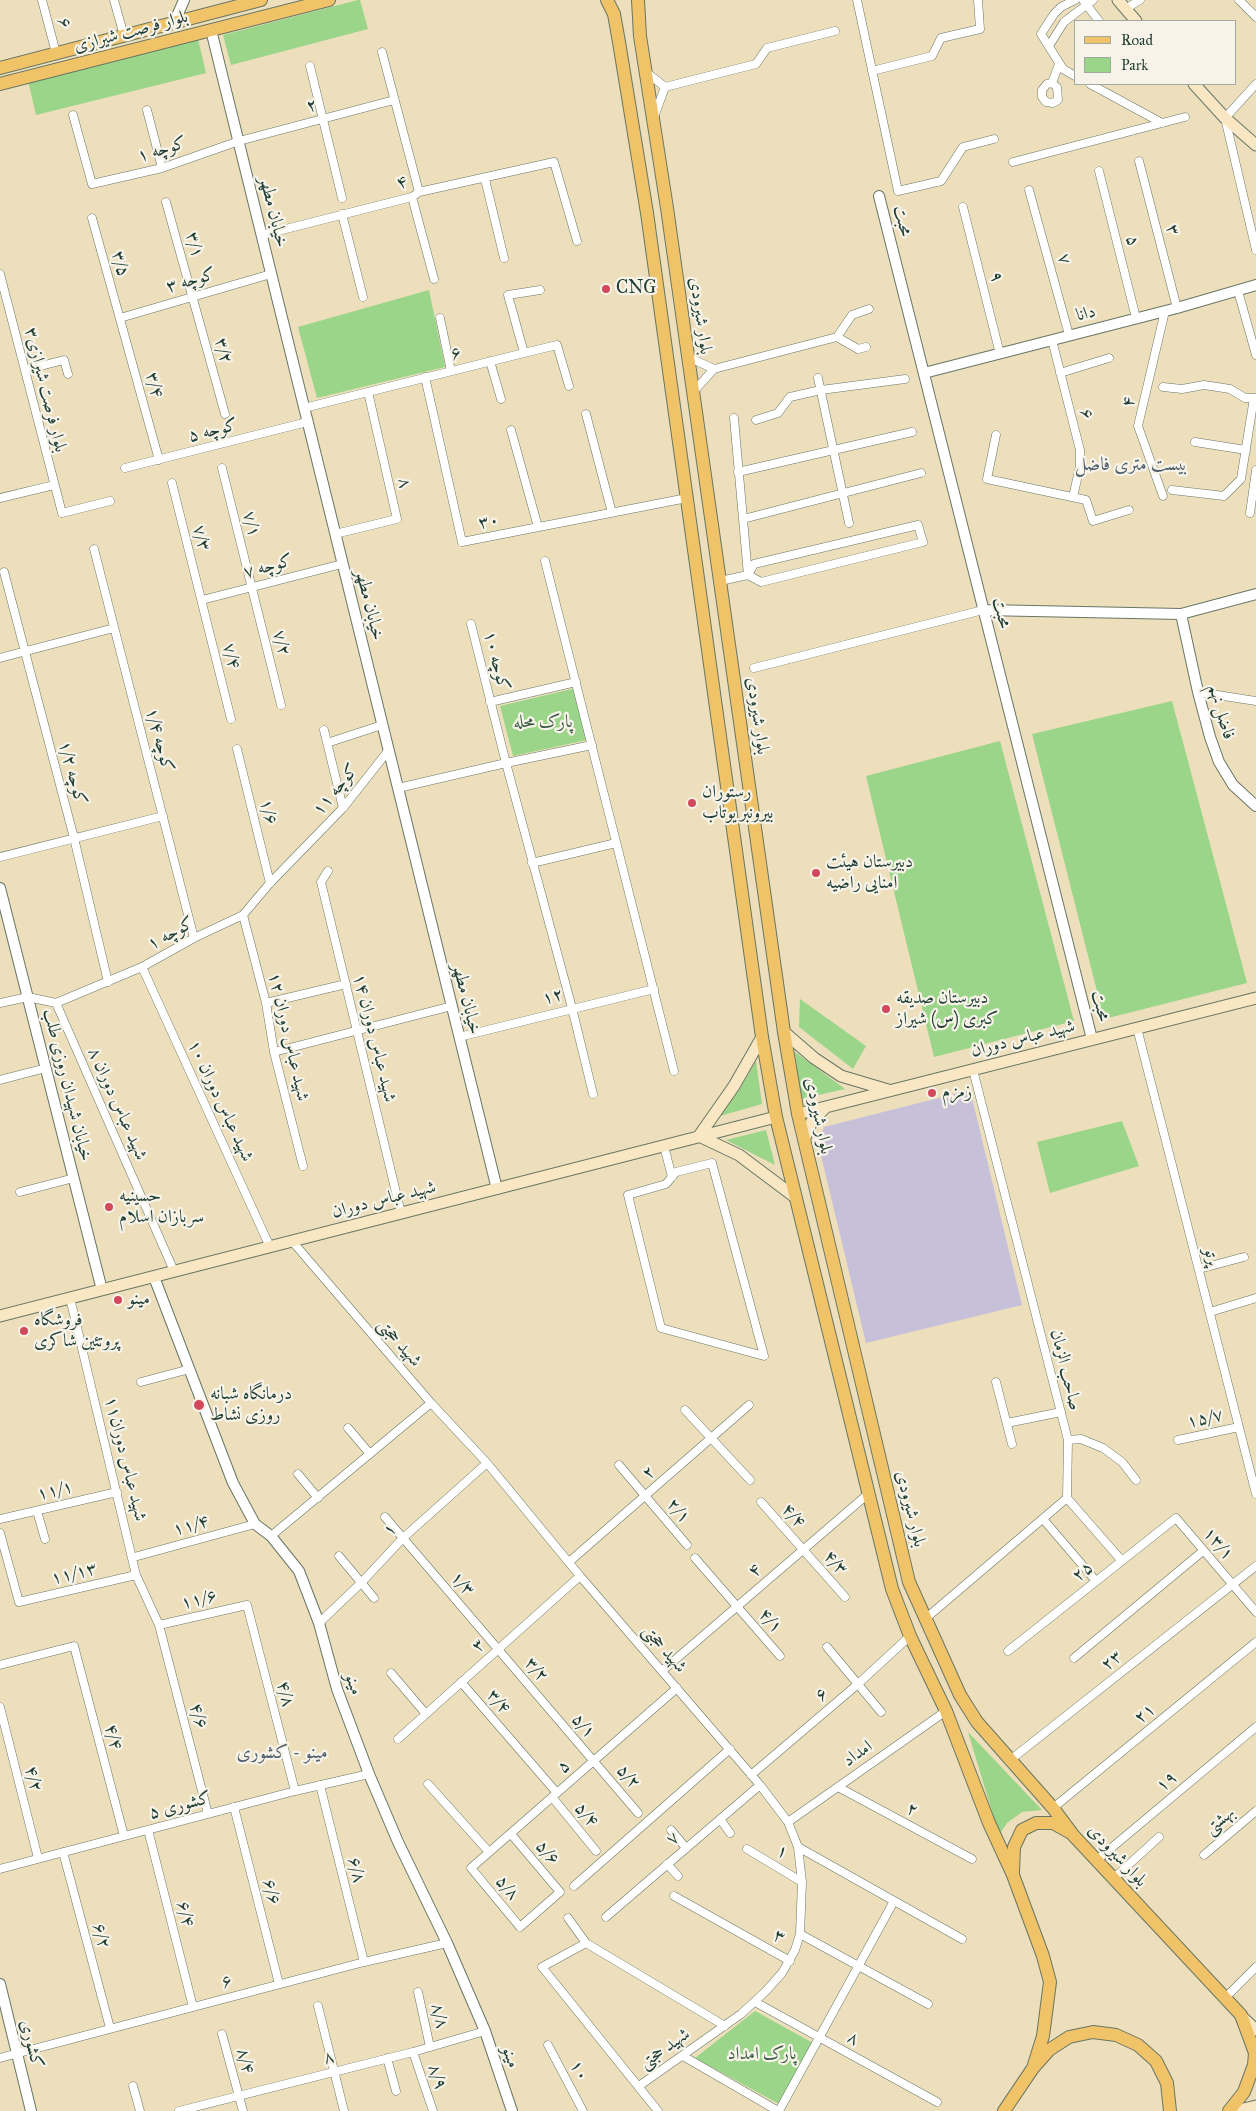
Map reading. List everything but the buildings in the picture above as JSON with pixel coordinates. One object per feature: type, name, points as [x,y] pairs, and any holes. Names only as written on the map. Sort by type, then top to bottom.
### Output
[{"type":"main road","name":"بلوار فرصت شیرازی","points":[[0,68],[124,36],[237,3],[261,0]]},
{"type":"main road","name":"بلوار فرصت شیرازی","points":[[0,84],[329,0]]},
{"type":"main road","name":"بلوار شیرودی","points":[[606,0],[614,14],[646,204],[762,1037],[776,1117],[892,1589],[910,1636],[946,1711],[989,1822],[1013,1875],[1043,1956],[1050,1982],[1043,2036],[1033,2068]]},
{"type":"main road","name":"بلوار شیرودی","points":[[638,0],[640,36],[645,71],[688,357],[784,1032],[798,1114],[909,1582],[960,1695],[977,1722],[1009,1761],[1053,1808],[1073,1834],[1241,2015],[1255,2053],[1254,2065],[1244,2092],[1229,2111]]},
{"type":"main road","points":[[1122,5],[1135,20]]},
{"type":"main road","points":[[1195,85],[1225,118],[1256,146]]},
{"type":"main road","points":[[725,770],[737,772],[746,766]]},
{"type":"main road","points":[[728,788],[738,783],[749,785]]},
{"type":"main road","name":"شهید عباس دوران","points":[[798,1114],[1256,998]]},
{"type":"main road","points":[[784,1032],[814,1058],[841,1076],[889,1090]]},
{"type":"main road","points":[[762,1037],[734,1086],[699,1136],[739,1156],[795,1197]]},
{"type":"main road","points":[[804,1140],[812,1121],[827,1106]]},
{"type":"main road","name":"شهید عباس دوران","points":[[0,1316],[776,1117]]},
{"type":"main road","points":[[854,1435],[872,1430]]},
{"type":"main road","points":[[1013,1875],[1014,1848],[1022,1830],[1036,1823],[1053,1823],[1073,1834]]},
{"type":"main road","points":[[1241,2015],[1256,2030]]},
{"type":"main road","points":[[1004,2111],[1033,2068],[1048,2050],[1069,2037],[1092,2032],[1116,2035],[1138,2045],[1156,2062],[1167,2083],[1170,2111]]},
{"type":"main road","points":[[1235,2111],[1256,2106]]},
{"type":"street","name":"۶","points":[[42,0],[56,54]]},
{"type":"street","points":[[114,0],[124,36]]},
{"type":"street","points":[[174,22],[184,0]]},
{"type":"street","points":[[857,0],[898,191],[941,181],[962,147],[994,139]]},
{"type":"street","points":[[872,71],[932,56],[941,38],[980,29],[978,0]]},
{"type":"street","points":[[1074,75],[1063,69],[1059,64],[1041,34],[1061,7],[1075,0]]},
{"type":"street","points":[[1122,5],[1140,0]]},
{"type":"street","points":[[1239,0],[1256,17]]},
{"type":"street","points":[[1048,46],[1064,22],[1087,2],[1097,20]]},
{"type":"street","name":"خیابان مطهر","points":[[211,30],[496,1189]]},
{"type":"street","points":[[665,87],[756,64],[767,48],[835,31]]},
{"type":"street","points":[[382,52],[434,279]]},
{"type":"street","points":[[1052,83],[1059,64]]},
{"type":"street","points":[[310,66],[342,198]]},
{"type":"street","points":[[645,71],[665,87]]},
{"type":"street","points":[[1256,84],[1225,118],[1256,250]]},
{"type":"street","points":[[1092,85],[1162,123]]},
{"type":"street","points":[[653,121],[665,87]]},
{"type":"street","name":"۲","points":[[239,141],[394,100]]},
{"type":"street","points":[[147,110],[162,168]]},
{"type":"street","name":"کوچه ۱","points":[[73,115],[92,184],[162,168],[239,141]]},
{"type":"street","points":[[1013,162],[1185,116]]},
{"type":"street","name":"۳","points":[[1139,160],[1176,308]]},
{"type":"street","name":"۴","points":[[262,235],[415,195],[554,162],[577,241]]},
{"type":"street","name":"۵","points":[[1099,171],[1136,318]]},
{"type":"street","points":[[485,179],[504,258]]},
{"type":"street","name":"۷","points":[[1030,190],[1070,335]]},
{"type":"street","name":"محبت","points":[[879,196],[1092,1039]]},
{"type":"street","name":"۳/۱","points":[[166,202],[192,297]]},
{"type":"street","name":"۹","points":[[963,207],[1000,354]]},
{"type":"street","points":[[342,214],[363,297]]},
{"type":"street","name":"۳/۵","points":[[92,218],[120,318]]},
{"type":"street","name":"۳بلوار فرصت شیرازی","points":[[0,274],[62,513],[110,501]]},
{"type":"street","name":"کوچه ۳","points":[[120,318],[271,274]]},
{"type":"street","name":"دانا","points":[[924,373],[1176,308],[1256,285]]},
{"type":"street","points":[[524,352],[508,295],[540,290]]},
{"type":"street","points":[[1238,291],[1256,355]]},
{"type":"street","name":"۳/۲","points":[[192,297],[226,414]]},
{"type":"street","points":[[693,392],[714,369],[837,337],[852,315],[869,310]]},
{"type":"street","name":"۴","points":[[1163,496],[1138,426],[1164,311]]},
{"type":"street","name":"۳/۴","points":[[120,318],[159,460]]},
{"type":"street","points":[[440,318],[451,371]]},
{"type":"street","points":[[837,337],[858,349],[866,347]]},
{"type":"street","name":"۶","points":[[1052,340],[1080,450],[1080,466],[1073,497]]},
{"type":"street","name":"۶","points":[[304,408],[557,345],[568,386]]},
{"type":"street","points":[[688,357],[714,369]]},
{"type":"street","points":[[1060,373],[1110,358]]},
{"type":"street","points":[[24,370],[64,360],[68,374]]},
{"type":"street","points":[[490,361],[501,399]]},
{"type":"street","name":"۳۰","points":[[424,378],[462,542],[688,498]]},
{"type":"street","points":[[818,378],[849,523]]},
{"type":"street","points":[[756,420],[778,413],[790,397],[821,390],[905,380]]},
{"type":"street","points":[[1162,387],[1182,389],[1204,386],[1230,389],[1245,398],[1255,398],[1241,479],[1224,496],[1172,490]]},
{"type":"street","name":"۸","points":[[335,534],[397,519],[368,392]]},
{"type":"street","points":[[586,414],[612,513]]},
{"type":"street","points":[[734,418],[748,575]]},
{"type":"street","name":"کوچه ۵","points":[[125,468],[308,422]]},
{"type":"street","points":[[511,430],[538,527]]},
{"type":"street","points":[[738,472],[912,432]]},
{"type":"street","points":[[996,435],[987,479],[1086,500],[1093,521],[1129,510]]},
{"type":"street","points":[[1195,442],[1246,450]]},
{"type":"street","name":"۷/۱","points":[[222,468],[251,587]]},
{"type":"street","points":[[1250,513],[1256,470]]},
{"type":"street","points":[[743,519],[921,472]]},
{"type":"street","name":"۷/۳","points":[[172,483],[202,600]]},
{"type":"street","points":[[0,498],[54,485]]},
{"type":"street","points":[[720,582],[748,575],[760,582],[923,542],[918,525],[754,564],[748,575]]},
{"type":"street","name":"کوچه ۱/۴","points":[[94,549],[194,938]]},
{"type":"street","points":[[545,561],[674,1071]]},
{"type":"street","name":"کوچه ۷","points":[[202,600],[342,564]]},
{"type":"street","name":"کوچه ۱/۲","points":[[4,572],[74,838],[108,982]]},
{"type":"street","name":"۷/۲","points":[[251,587],[281,705]]},
{"type":"street","points":[[754,668],[983,610],[1181,614],[1256,594]]},
{"type":"street","name":"۷/۴","points":[[202,600],[231,719]]},
{"type":"street","name":"فاضل نهم","points":[[1181,614],[1198,692],[1219,762],[1233,785],[1256,806]]},
{"type":"street","name":"کوچه ۱۰","points":[[471,624],[593,1094]]},
{"type":"street","points":[[0,658],[114,628]]},
{"type":"street","points":[[490,702],[576,682]]},
{"type":"street","points":[[1198,692],[1256,701]]},
{"type":"street","points":[[327,743],[382,725]]},
{"type":"street","points":[[324,730],[342,808]]},
{"type":"street","points":[[398,788],[592,745]]},
{"type":"street","name":"۱/۶","points":[[237,749],[270,883]]},
{"type":"street","name":"کوچه ۱۱","points":[[306,848],[342,808],[388,751]]},
{"type":"street","points":[[0,857],[163,816]]},
{"type":"street","points":[[532,863],[616,843]]},
{"type":"street","name":"کوچه ۱","points":[[56,1003],[142,968],[194,938],[243,915],[270,883],[306,848]]},
{"type":"street","name":"شهید عباس دوران ۱۴","points":[[328,870],[321,882],[401,1214]]},
{"type":"street","name":"خیابان شهیدان روزی طلب","points":[[0,888],[2,905],[28,997],[102,1290]]},
{"type":"street","name":"شهید عباس دوران ۱۲","points":[[243,915],[266,1003],[274,1052],[303,1166]]},
{"type":"street","name":"شهید عباس دوران ۱۰","points":[[142,968],[270,1247]]},
{"type":"street","points":[[266,1003],[346,984]]},
{"type":"street","name":"۱۲","points":[[459,1037],[654,988]]},
{"type":"street","points":[[0,1003],[28,997],[56,1003]]},
{"type":"street","name":"شهید عباس دوران ۸","points":[[56,1003],[174,1272]]},
{"type":"street","points":[[274,1052],[452,1006]]},
{"type":"street","name":"پرتو","points":[[1137,1028],[1256,1494]]},
{"type":"street","points":[[0,1080],[46,1068]]},
{"type":"street","name":"صاحب الزمان","points":[[973,1070],[1068,1440],[1067,1498]]},
{"type":"street","points":[[664,1146],[672,1177]]},
{"type":"street","points":[[712,1163],[764,1356],[661,1328],[628,1195],[666,1184],[672,1177],[676,1172],[712,1163]]},
{"type":"street","points":[[20,1192],[74,1178]]},
{"type":"street","name":"شهید حجتی","points":[[292,1241],[431,1403],[487,1463],[580,1576],[730,1749],[788,1822],[798,1847],[802,1882],[800,1934],[790,1961],[782,1973],[755,2002],[725,2026],[639,2086]]},
{"type":"street","points":[[1199,1268],[1244,1257]]},
{"type":"street","name":"مینو","points":[[154,1277],[232,1483],[255,1524],[271,1536],[298,1571],[319,1622],[337,1689],[369,1774],[398,1842],[447,1943],[484,2031],[512,2111]]},
{"type":"street","name":"شهید عباس دوران۱۱","points":[[70,1298],[134,1558],[136,1575],[159,1625]]},
{"type":"street","points":[[1210,1312],[1256,1298]]},
{"type":"street","points":[[141,1382],[190,1369]]},
{"type":"street","points":[[996,1382],[1012,1444]]},
{"type":"street","points":[[271,1536],[431,1403]]},
{"type":"street","name":"۲","points":[[569,1562],[749,1405]]},
{"type":"street","points":[[685,1410],[750,1480]]},
{"type":"street","points":[[1007,1423],[1061,1412]]},
{"type":"street","name":"۱۵/۷","points":[[1178,1440],[1239,1426]]},
{"type":"street","points":[[348,1428],[370,1454]]},
{"type":"street","points":[[1068,1440],[1081,1439],[1103,1448],[1122,1462],[1136,1480]]},
{"type":"street","name":"۱","points":[[319,1622],[362,1582],[403,1538],[487,1463]]},
{"type":"street","name":"۲/۱","points":[[619,1465],[687,1545]]},
{"type":"street","points":[[298,1474],[318,1498]]},
{"type":"street","name":"۱۱/۱","points":[[0,1519],[117,1492]]},
{"type":"street","name":"۴","points":[[662,1672],[868,1494]]},
{"type":"street","points":[[925,1619],[1067,1498],[1122,1560]]},
{"type":"street","name":"۴/۴","points":[[760,1502],[803,1549]]},
{"type":"street","points":[[37,1511],[45,1538]]},
{"type":"street","name":"۱/۳","points":[[385,1518],[498,1650]]},
{"type":"street","name":"۲۵","points":[[1008,1651],[1176,1518]]},
{"type":"street","name":"۱۳/۱","points":[[1176,1518],[1179,1519],[1203,1551],[1256,1612]]},
{"type":"street","points":[[1043,1519],[1096,1581]]},
{"type":"street","name":"۱۱/۴","points":[[134,1558],[255,1524]]},
{"type":"street","name":"۱۱/۱۳","points":[[0,1533],[19,1602],[136,1575]]},
{"type":"street","name":"۴/۳","points":[[803,1549],[845,1597]]},
{"type":"street","points":[[1074,1658],[1203,1551]]},
{"type":"street","points":[[339,1556],[374,1598]]},
{"type":"street","points":[[696,1558],[737,1606]]},
{"type":"street","name":"۲۳","points":[[1009,1761],[1256,1566]]},
{"type":"street","name":"۳","points":[[398,1739],[580,1576]]},
{"type":"street","name":"۱۱/۶","points":[[159,1625],[247,1605]]},
{"type":"street","name":"۴/۸","points":[[247,1605],[295,1791]]},
{"type":"street","name":"۴/۱","points":[[737,1606],[780,1656]]},
{"type":"street","name":"۴/۶","points":[[159,1625],[208,1814]]},
{"type":"street","name":"۶","points":[[751,1775],[858,1684],[910,1636]]},
{"type":"street","name":"۲۱","points":[[1053,1808],[1256,1642]]},
{"type":"street","name":"۴/۴","points":[[0,1665],[74,1646],[124,1836]]},
{"type":"street","points":[[827,1647],[881,1712]]},
{"type":"street","name":"۳/۲","points":[[498,1650],[550,1710]]},
{"type":"street","points":[[391,1673],[426,1714]]},
{"type":"street","name":"۳/۴","points":[[461,1682],[512,1741],[554,1795]]},
{"type":"street","name":"۵","points":[[471,1868],[678,1688]]},
{"type":"street","name":"۴/۲","points":[[0,1707],[38,1858]]},
{"type":"street","name":"۵/۱","points":[[550,1710],[594,1761]]},
{"type":"street","name":"امداد","points":[[788,1822],[946,1711]]},
{"type":"street","name":"۱۹","points":[[1098,1859],[1256,1727]]},
{"type":"street","points":[[574,1886],[730,1749]]},
{"type":"street","name":"۵/۲","points":[[594,1761],[638,1813]]},
{"type":"street","name":"کشوری ۵","points":[[0,1869],[295,1791],[369,1774]]},
{"type":"street","points":[[428,1784],[489,1852]]},
{"type":"street","name":"۷","points":[[606,1917],[760,1785]]},
{"type":"street","name":"۶/۸","points":[[320,1786],[364,1962]]},
{"type":"street","name":"۲","points":[[838,1787],[972,1859]]},
{"type":"street","name":"۵/۴","points":[[554,1795],[596,1851]]},
{"type":"street","name":"۶/۶","points":[[234,1807],[279,1984]]},
{"type":"street","name":"بهشتی","points":[[1204,1855],[1256,1811]]},
{"type":"street","points":[[720,1819],[730,1833]]},
{"type":"street","name":"۶/۴","points":[[148,1830],[193,2006]]},
{"type":"street","points":[[671,1830],[686,1848]]},
{"type":"street","name":"۵/۶","points":[[511,1834],[560,1892],[520,1927]]},
{"type":"street","points":[[1114,1878],[1159,1837]]},
{"type":"street","points":[[798,1847],[962,1939]]},
{"type":"street","name":"۱","points":[[747,1849],[802,1882]]},
{"type":"street","name":"۶/۲","points":[[63,1852],[110,2028]]},
{"type":"street","points":[[667,1864],[678,1876]]},
{"type":"street","name":"۵/۸","points":[[471,1868],[520,1927]]},
{"type":"street","name":"۳","points":[[674,1896],[790,1961]]},
{"type":"street","points":[[683,2056],[778,2111],[894,1901]]},
{"type":"street","points":[[568,1918],[586,1943],[725,2026]]},
{"type":"street","points":[[800,1934],[928,2004]]},
{"type":"street","name":"۶","points":[[0,2058],[364,1962],[447,1943]]},
{"type":"street","points":[[586,1943],[542,1967],[658,2111]]},
{"type":"street","points":[[1225,1998],[1256,1967]]},
{"type":"street","name":"کشوری","points":[[0,1984],[31,2111]]},
{"type":"street","name":"۸/۸","points":[[418,1992],[430,2047]]},
{"type":"street","name":"۸","points":[[755,2002],[936,2102]]},
{"type":"street","points":[[318,2006],[344,2111]]},
{"type":"street","name":"۸","points":[[179,2111],[334,2073],[484,2031]]},
{"type":"street","name":"۸/۴","points":[[222,2034],[243,2111]]},
{"type":"street","name":"۱۰","points":[[548,2045],[583,2111]]},
{"type":"street","name":"۸/۹","points":[[413,2052],[433,2111]]},
{"type":"street","points":[[387,2058],[396,2091]]},
{"type":"street","points":[[133,2086],[140,2111]]},
{"type":"shaded area","points":[[970,1090],[1022,1305],[866,1343],[818,1143],[824,1127]]},
{"type":"green space","points":[[360,0],[368,29],[231,65],[223,35]]},
{"type":"green space","points":[[198,39],[206,73],[36,115],[28,81]]},
{"type":"green space","points":[[429,290],[445,367],[317,398],[298,327]]},
{"type":"green space","name":"پارک محله","points":[[576,688],[587,740],[513,756],[500,706]]},
{"type":"green space","points":[[1172,701],[1247,983],[1104,1019],[1032,734]]},
{"type":"green space","points":[[1000,741],[1074,1021],[934,1057],[866,776]]},
{"type":"green space","points":[[800,999],[866,1046],[853,1069],[799,1027]]},
{"type":"green space","points":[[795,1052],[845,1089],[801,1099]]},
{"type":"green space","points":[[756,1061],[762,1104],[720,1116],[740,1089]]},
{"type":"green space","points":[[1122,1121],[1139,1166],[1050,1193],[1037,1142]]},
{"type":"green space","points":[[766,1130],[775,1165],[726,1140]]},
{"type":"green space","points":[[968,1732],[1042,1810],[1022,1812],[1007,1823],[999,1835]]},
{"type":"green space","name":"پارک امداد","points":[[755,2011],[813,2043],[779,2104],[695,2058]]},
{"type":"place","name":"CNG","points":[[606,289]]},
{"type":"place","name":"رستوران بیرونبر یوتاب","points":[[692,803]]},
{"type":"place","name":"دبیرستان هیئت امنایی راضیه","points":[[816,873]]},
{"type":"place","name":"دبیرستان صدیقه کبری (س) شیراز","points":[[886,1009]]},
{"type":"place","name":"زمزم","points":[[932,1093]]},
{"type":"place","name":"حسینیه سربازان اسلام","points":[[109,1207]]},
{"type":"place","name":"مینو","points":[[118,1300]]},
{"type":"place","name":"فروشگاه پروتئین شاکری","points":[[24,1331]]},
{"type":"place","name":"درمانگاه شبانه روزی نشاط","points":[[199,1405]]},
{"type":"district","name":"بیست متری فاضل","points":[[1131,465]]},
{"type":"district","name":"مینو - کشوری","points":[[282,1753]]}]
